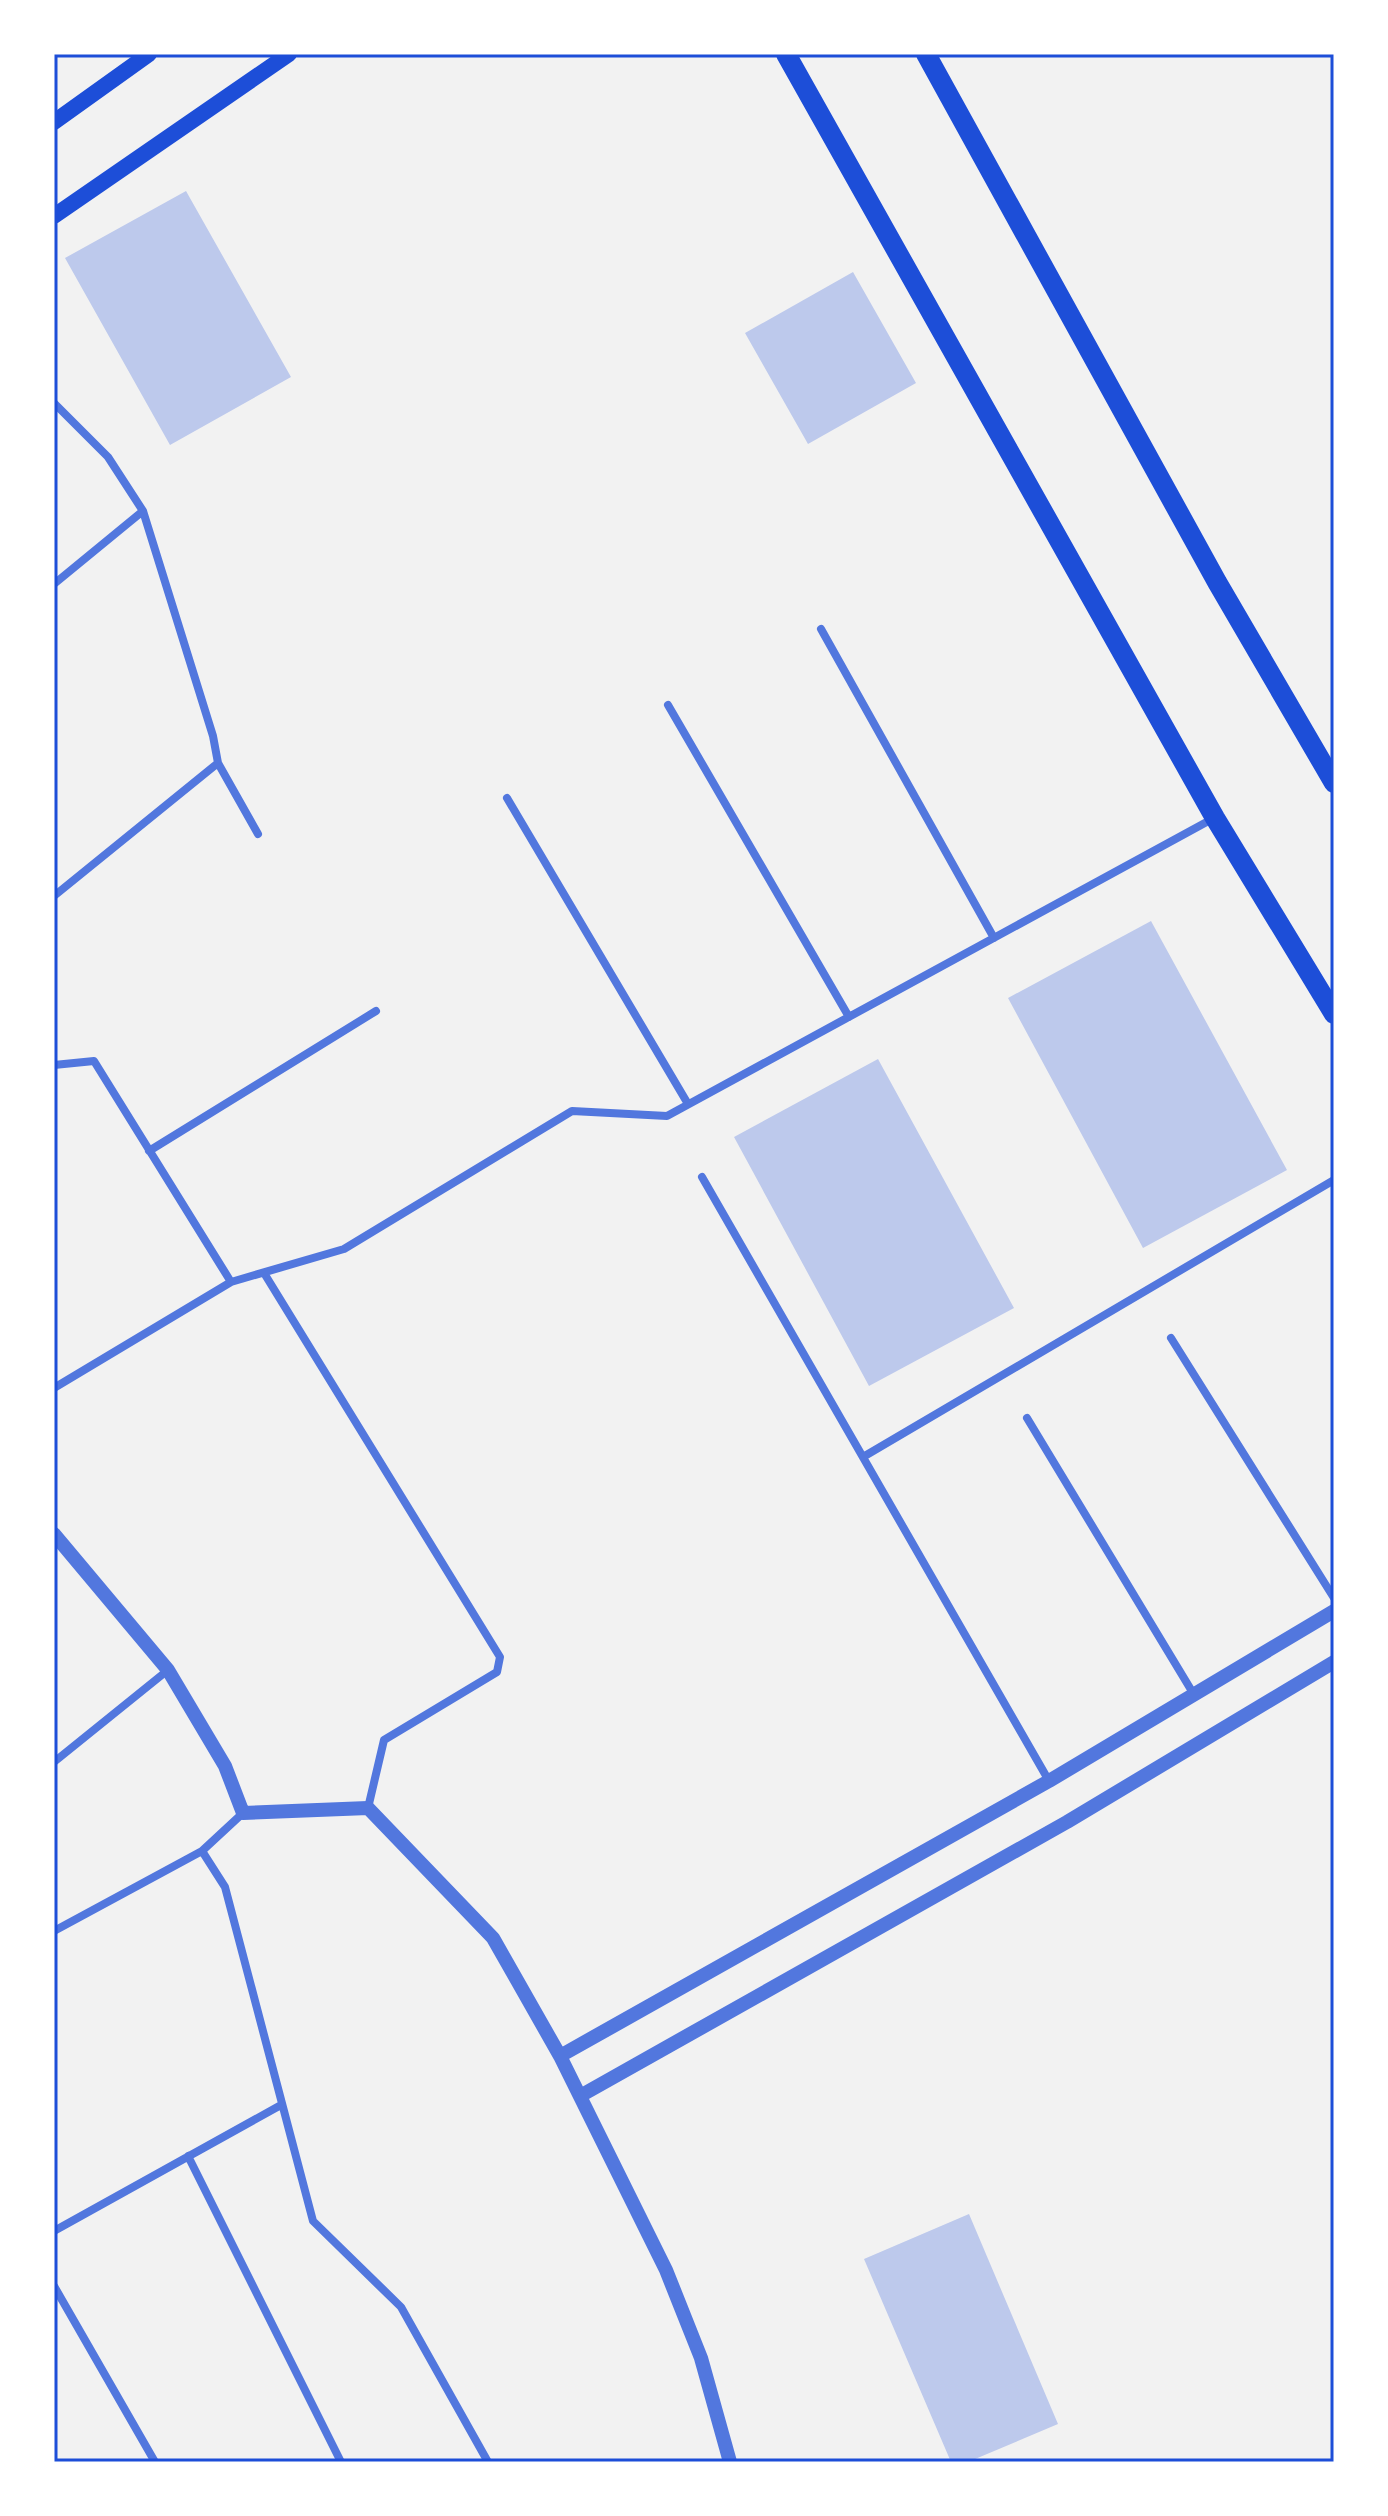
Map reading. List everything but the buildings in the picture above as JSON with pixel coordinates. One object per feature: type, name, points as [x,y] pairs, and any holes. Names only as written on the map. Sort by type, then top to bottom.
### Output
[{"type":"main road","points":[[54,122],[149,54]]},
{"type":"main road","points":[[54,216],[289,54]]},
{"type":"main road","points":[[786,54],[1215,818],[1334,1014]]},
{"type":"main road","points":[[926,54],[1217,582],[1334,783]]},
{"type":"street","points":[[54,403],[108,457],[143,511],[213,736],[218,763],[258,834]]},
{"type":"street","points":[[54,584],[143,511]]},
{"type":"street","points":[[821,629],[994,938]]},
{"type":"street","points":[[668,705],[849,1017]]},
{"type":"street","points":[[54,896],[218,763]]},
{"type":"street","points":[[507,798],[688,1104]]},
{"type":"street","points":[[54,1388],[231,1282],[344,1249],[572,1111],[667,1116],[1215,818]]},
{"type":"street","points":[[149,1151],[376,1011]]},
{"type":"street","points":[[54,1065],[94,1061],[231,1282]]},
{"type":"street","points":[[702,1177],[1049,1781]]},
{"type":"street","points":[[863,1457],[1334,1180]]},
{"type":"street","points":[[264,1273],[500,1657],[497,1672],[384,1740],[368,1808]]},
{"type":"street","points":[[1171,1338],[1334,1598]]},
{"type":"street","points":[[1027,1418],[1193,1693]]},
{"type":"street","points":[[54,1534],[168,1670],[225,1766],[243,1813]]},
{"type":"street","points":[[560,2056],[1049,1781],[1334,1611]]},
{"type":"street","points":[[580,2096],[1067,1822],[1334,1662]]},
{"type":"street","points":[[54,1762],[168,1670]]},
{"type":"street","points":[[54,1931],[202,1851],[243,1813],[368,1808],[493,1938],[560,2056],[666,2270],[701,2358],[730,2462]]},
{"type":"street","points":[[202,1851],[225,1887],[313,2221],[401,2307],[488,2462]]},
{"type":"street","points":[[54,2231],[281,2105]]},
{"type":"street","points":[[188,2156],[341,2462]]},
{"type":"street","points":[[54,2286],[155,2462]]}]
